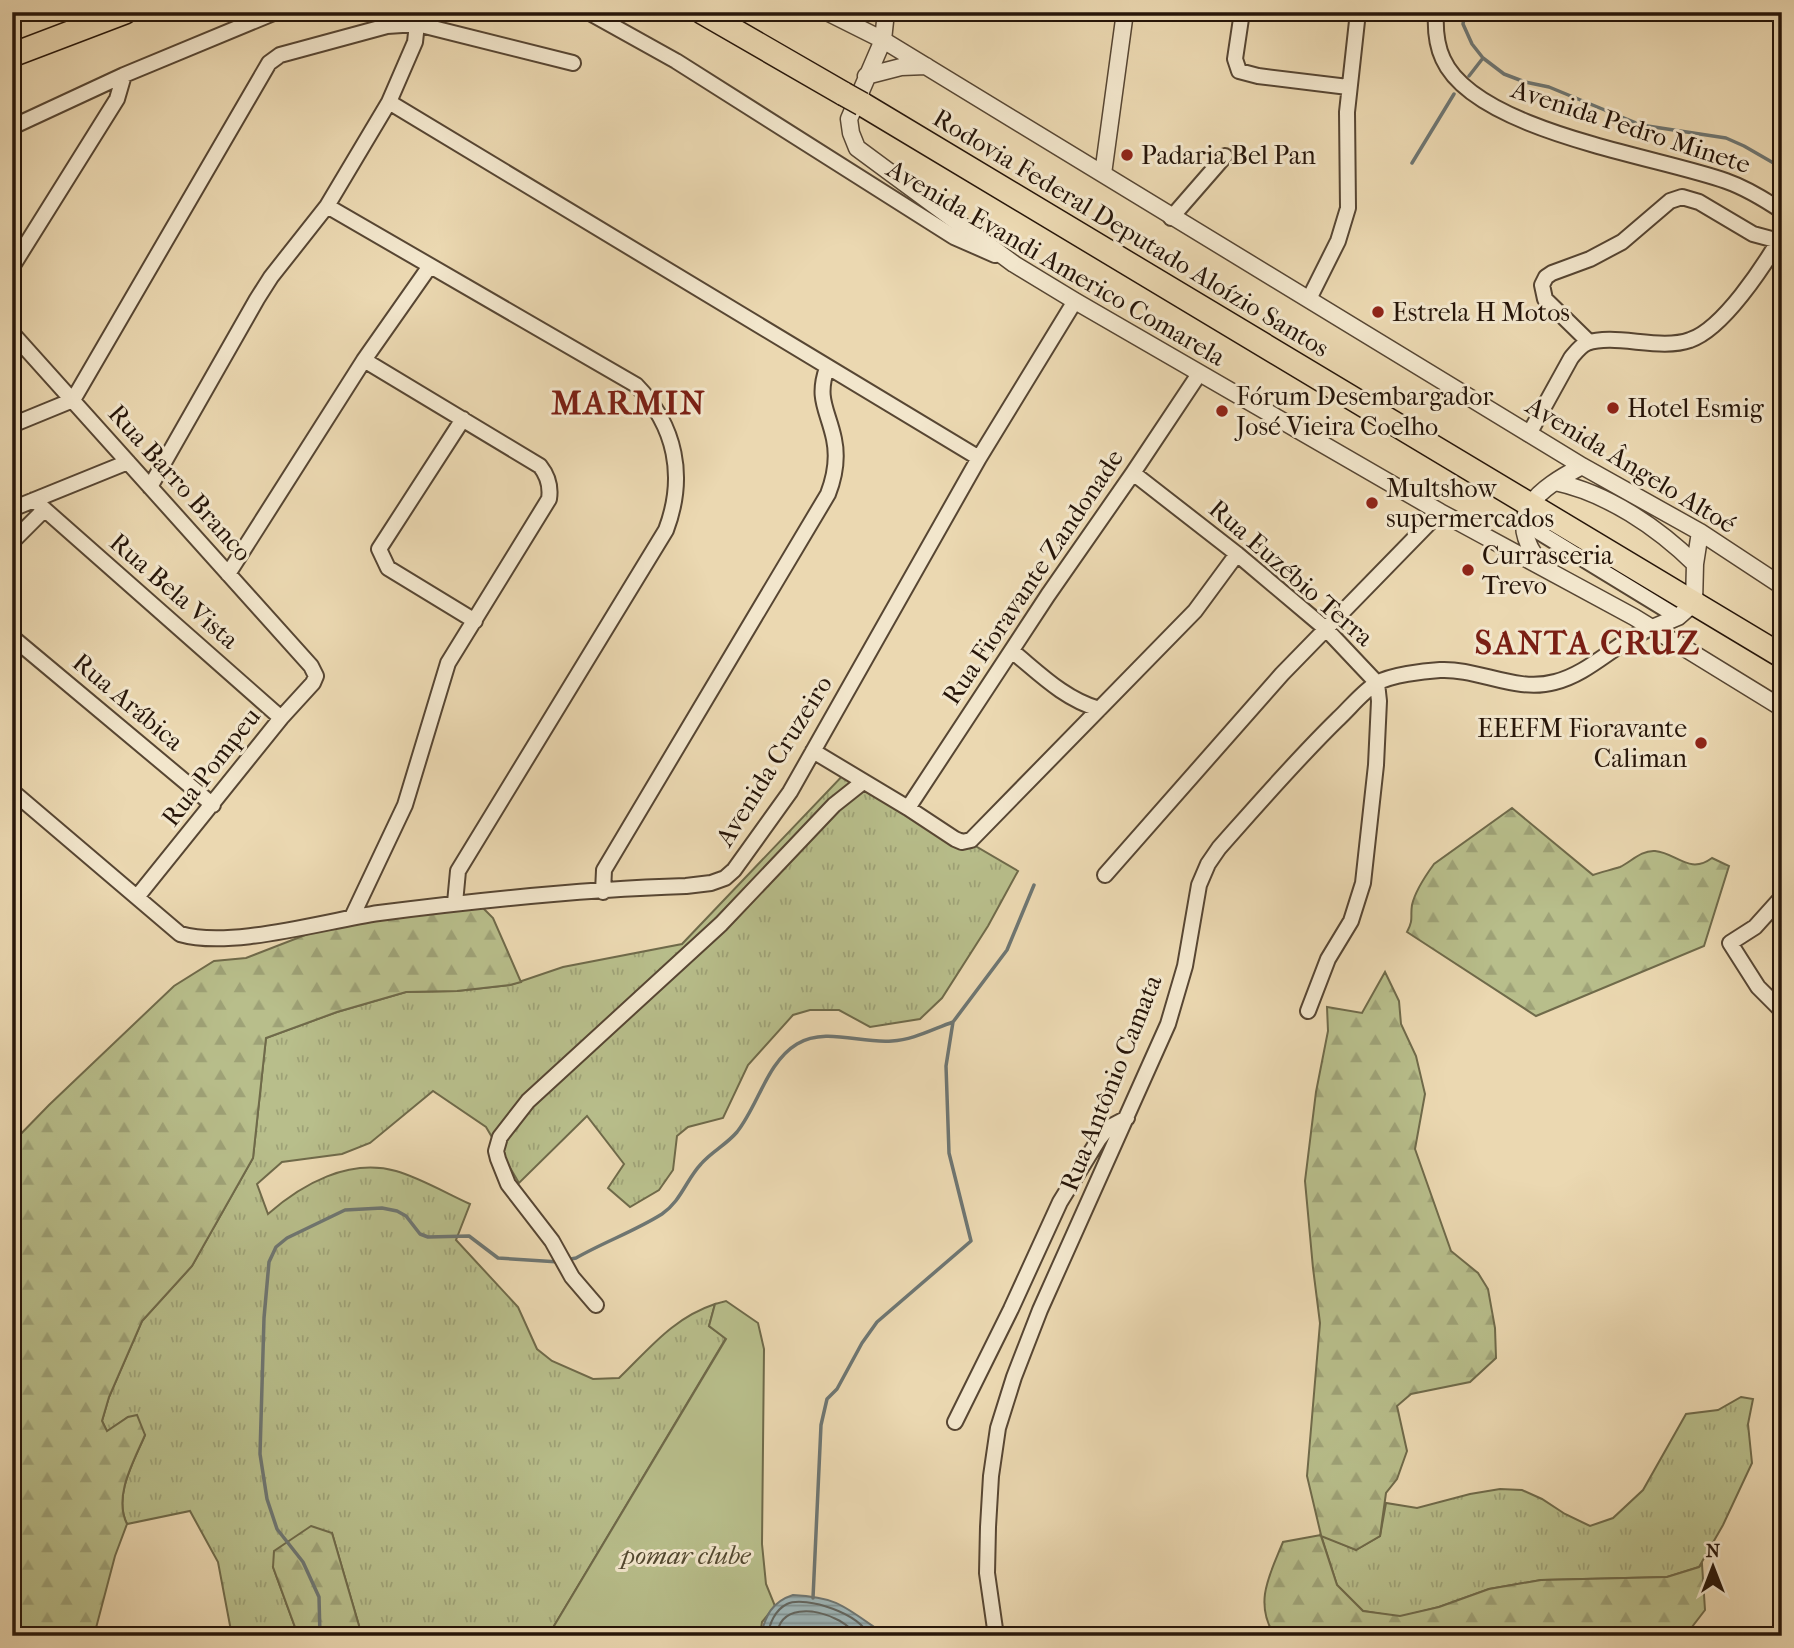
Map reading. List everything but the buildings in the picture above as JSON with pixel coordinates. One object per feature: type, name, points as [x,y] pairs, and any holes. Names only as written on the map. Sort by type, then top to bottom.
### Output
[{"type":"highway","points":[[12,55],[125,12]]},
{"type":"highway","name":"Rodovia Federal Deputado Aloízio Santos","points":[[702,12],[852,106],[1686,610],[1782,656]]},
{"type":"street","points":[[12,127],[124,75],[276,12]]},
{"type":"street","name":"Avenida Evandi Americo Comarela","points":[[588,12],[676,61],[954,237],[1014,264],[1440,512],[1652,628],[1782,708]]},
{"type":"street","name":"Avenida Ângelo Altoé","points":[[827,12],[883,40],[1529,434],[1700,532],[1782,586]]},
{"type":"street","points":[[886,12],[883,40],[852,106],[851,133],[857,148],[1014,264]]},
{"type":"street","points":[[1103,174],[1125,12]]},
{"type":"street","points":[[1242,12],[1237,44],[1238,71],[1348,87]]},
{"type":"street","points":[[1309,299],[1338,241],[1348,208],[1348,87],[1358,12]]},
{"type":"street","name":"Avenida Pedro Minete","points":[[1436,12],[1437,41],[1444,62],[1457,78],[1486,103],[1511,115],[1617,152],[1725,181],[1744,188],[1782,211]]},
{"type":"street","points":[[12,425],[72,400],[269,63],[280,55],[387,26],[417,24],[573,63]]},
{"type":"street","points":[[150,487],[271,277],[327,206],[390,102],[415,42],[417,24]]},
{"type":"street","points":[[850,24],[861,40],[869,70]]},
{"type":"street","points":[[869,70],[926,66]]},
{"type":"street","points":[[12,267],[117,99],[124,75]]},
{"type":"street","points":[[390,102],[979,458]]},
{"type":"street","points":[[1171,218],[1225,156]]},
{"type":"street","points":[[1529,434],[1571,358],[1580,347],[1589,342],[1677,343],[1703,334],[1717,323],[1740,296],[1780,238],[1754,234],[1689,198],[1670,201],[1622,242],[1599,255],[1546,277],[1542,285],[1545,299],[1589,342]]},
{"type":"street","points":[[327,206],[636,385],[654,406],[668,430],[677,471],[675,501],[666,530],[458,871],[455,903]]},
{"type":"street","points":[[228,574],[364,360],[430,266]]},
{"type":"street","name":"Avenida Cruzeiro","points":[[137,898],[180,934],[197,939],[230,938],[455,903],[711,883],[725,878],[734,870],[790,792],[979,458],[1075,301]]},
{"type":"street","name":"Rua Barro Branco","points":[[12,333],[311,666]]},
{"type":"street","points":[[352,917],[405,805],[448,663],[549,499],[550,493],[547,476],[540,466],[364,360]]},
{"type":"street","points":[[603,892],[604,870],[828,494],[836,460],[834,437],[822,397],[827,368]]},
{"type":"street","name":"Rua Fioravante Zandonade","points":[[908,808],[1048,595],[1199,374]]},
{"type":"street","points":[[463,419],[379,549],[388,568],[474,621]]},
{"type":"street","points":[[12,509],[39,505],[128,463]]},
{"type":"street","points":[[1543,566],[1528,546],[1527,514],[1543,489],[1583,466]]},
{"type":"street","name":"Rua Euzébio Terra","points":[[1133,473],[1237,554],[1326,629],[1377,683],[1379,701],[1376,765],[1363,883],[1352,921],[1328,959],[1308,1011]]},
{"type":"street","points":[[1555,482],[1577,487],[1621,509],[1676,545],[1695,564]]},
{"type":"street","points":[[12,542],[39,505]]},
{"type":"street","name":"Rua Bela Vista","points":[[39,505],[281,718]]},
{"type":"street","points":[[1105,875],[1255,703],[1440,512]]},
{"type":"street","points":[[1652,628],[1686,610],[1700,532]]},
{"type":"street","points":[[813,751],[955,839],[962,842],[971,840],[1195,611],[1237,554]]},
{"type":"street","name":"Rua Antônio Camata","points":[[996,1636],[987,1573],[991,1476],[998,1428],[1040,1310],[1168,1024],[1178,992],[1196,898],[1208,864],[1299,758],[1377,683],[1421,672],[1442,670],[1466,672],[1526,685],[1558,682],[1581,671],[1620,643],[1652,628]]},
{"type":"street","name":"Rua Arábica","points":[[12,637],[213,805]]},
{"type":"street","points":[[1012,651],[1081,704],[1099,709]]},
{"type":"street","name":"Rua Pompeu","points":[[137,898],[281,718],[313,683],[316,676],[311,666]]},
{"type":"street","points":[[1081,704],[1086,722]]},
{"type":"street","points":[[596,1305],[508,1184],[496,1151],[500,1137],[527,1101],[721,924],[834,805],[863,782]]},
{"type":"street","points":[[12,791],[137,898]]},
{"type":"street","points":[[1782,897],[1755,927],[1730,943],[1758,986],[1782,1011]]},
{"type":"street","points":[[955,1422],[1060,1202],[1099,1139],[1108,1128],[1128,1118]]},
{"type":"green space","points":[[847,771],[1018,871],[988,926],[942,998],[920,1019],[870,1027],[839,1010],[810,1010],[793,1015],[748,1065],[723,1118],[688,1127],[677,1136],[673,1170],[659,1190],[630,1207],[608,1188],[624,1164],[587,1116],[519,1183],[486,1127],[433,1091],[370,1143],[342,1154],[282,1162],[257,1184],[268,1214],[296,1193],[327,1176],[361,1168],[396,1171],[470,1204],[456,1240],[518,1307],[537,1349],[552,1361],[593,1379],[619,1378],[674,1326],[715,1304],[709,1326],[726,1338],[548,1636],[362,1636],[332,1533],[273,1567],[296,1630],[281,1636],[232,1636],[218,1562],[190,1511],[127,1524],[122,1502],[124,1490],[145,1435],[128,1417],[107,1432],[102,1421],[109,1397],[142,1321],[192,1266],[253,1158],[266,1038],[337,1012],[406,992],[457,991],[510,985],[563,967],[682,944]]},
{"type":"green space","points":[[1512,808],[1593,875],[1620,867],[1650,851],[1663,853],[1690,864],[1704,863],[1712,858],[1729,866],[1704,946],[1536,1016],[1407,932],[1416,894],[1434,864]]},
{"type":"green space","points":[[478,903],[493,918],[521,982],[457,991],[406,992],[337,1012],[266,1038],[253,1158],[192,1266],[142,1321],[109,1397],[102,1421],[107,1431],[128,1417],[137,1415],[145,1435],[124,1490],[122,1502],[127,1524],[115,1556],[96,1628],[92,1636],[12,1636],[12,1143],[174,986],[214,961],[246,958],[331,925]]},
{"type":"green space","points":[[1385,972],[1399,1001],[1401,1024],[1416,1056],[1425,1094],[1415,1149],[1451,1251],[1478,1273],[1488,1289],[1495,1328],[1496,1358],[1470,1382],[1411,1394],[1397,1406],[1407,1451],[1397,1479],[1386,1493],[1380,1536],[1356,1550],[1321,1536],[1337,1585],[1363,1611],[1400,1616],[1439,1607],[1489,1589],[1541,1580],[1667,1577],[1702,1564],[1705,1610],[1685,1636],[1275,1636],[1268,1624],[1264,1600],[1266,1589],[1283,1542],[1321,1535],[1307,1476],[1320,1323],[1305,1181],[1316,1092],[1328,1031],[1327,1007],[1362,1013]]},
{"type":"green space","name":"pomar clube","points":[[726,1301],[758,1323],[764,1349],[762,1544],[766,1584],[775,1606],[762,1622],[760,1636],[661,1636],[661,1629],[630,1636],[548,1636],[726,1339],[709,1326],[715,1304]]},
{"type":"green space","points":[[1741,1397],[1753,1399],[1748,1424],[1752,1463],[1723,1525],[1699,1567],[1667,1577],[1541,1580],[1489,1589],[1439,1607],[1400,1617],[1363,1611],[1337,1585],[1321,1535],[1356,1550],[1380,1536],[1386,1503],[1417,1508],[1470,1494],[1500,1489],[1522,1490],[1590,1526],[1613,1518],[1643,1490],[1686,1414],[1718,1410]]},
{"type":"green space","points":[[311,1526],[332,1533],[362,1636],[281,1636],[296,1630],[273,1567],[274,1551]]},
{"type":"water","points":[[793,1595],[828,1600],[845,1607],[874,1627],[875,1636],[760,1636],[774,1606]]},
{"type":"waterway","points":[[1465,12],[1463,24],[1472,44],[1483,58],[1504,74],[1549,87],[1641,125],[1726,138],[1782,168]]},
{"type":"waterway","points":[[1469,76],[1483,58]]},
{"type":"waterway","points":[[1412,163],[1454,94]]},
{"type":"waterway","points":[[813,1598],[821,1425],[827,1399],[837,1389],[862,1343],[877,1322],[971,1241],[949,1153],[946,1066],[953,1022],[1007,950],[1034,885]]},
{"type":"waterway","points":[[566,1260],[576,1258],[641,1226],[669,1209],[701,1164],[737,1132],[770,1073],[797,1044],[808,1039],[832,1036],[880,1041],[900,1040],[953,1022]]},
{"type":"waterway","points":[[320,1636],[319,1597],[303,1562],[277,1529],[267,1499],[260,1454],[264,1318],[269,1262],[276,1247],[287,1238],[345,1210],[382,1208],[406,1216],[420,1234],[428,1237],[469,1236],[498,1258],[559,1262]]},
{"type":"place","name":"Padaria Bel Pan","points":[[1127,155]]},
{"type":"place","name":"Estrela H Motos","points":[[1378,312]]},
{"type":"place","name":"Hotel Esmig","points":[[1613,408]]},
{"type":"place","name":"Fórum Desembargador José Vieira Coelho","points":[[1222,411]]},
{"type":"place","name":"Multshow supermercados","points":[[1372,503]]},
{"type":"place","name":"Currasceria Trevo","points":[[1468,570]]},
{"type":"place","name":"EEEFM Fioravante Caliman","points":[[1701,743]]},
{"type":"district","name":"MARMIN","points":[[629,403]]},
{"type":"district","name":"SANTA CRUZ","points":[[1588,643]]}]
